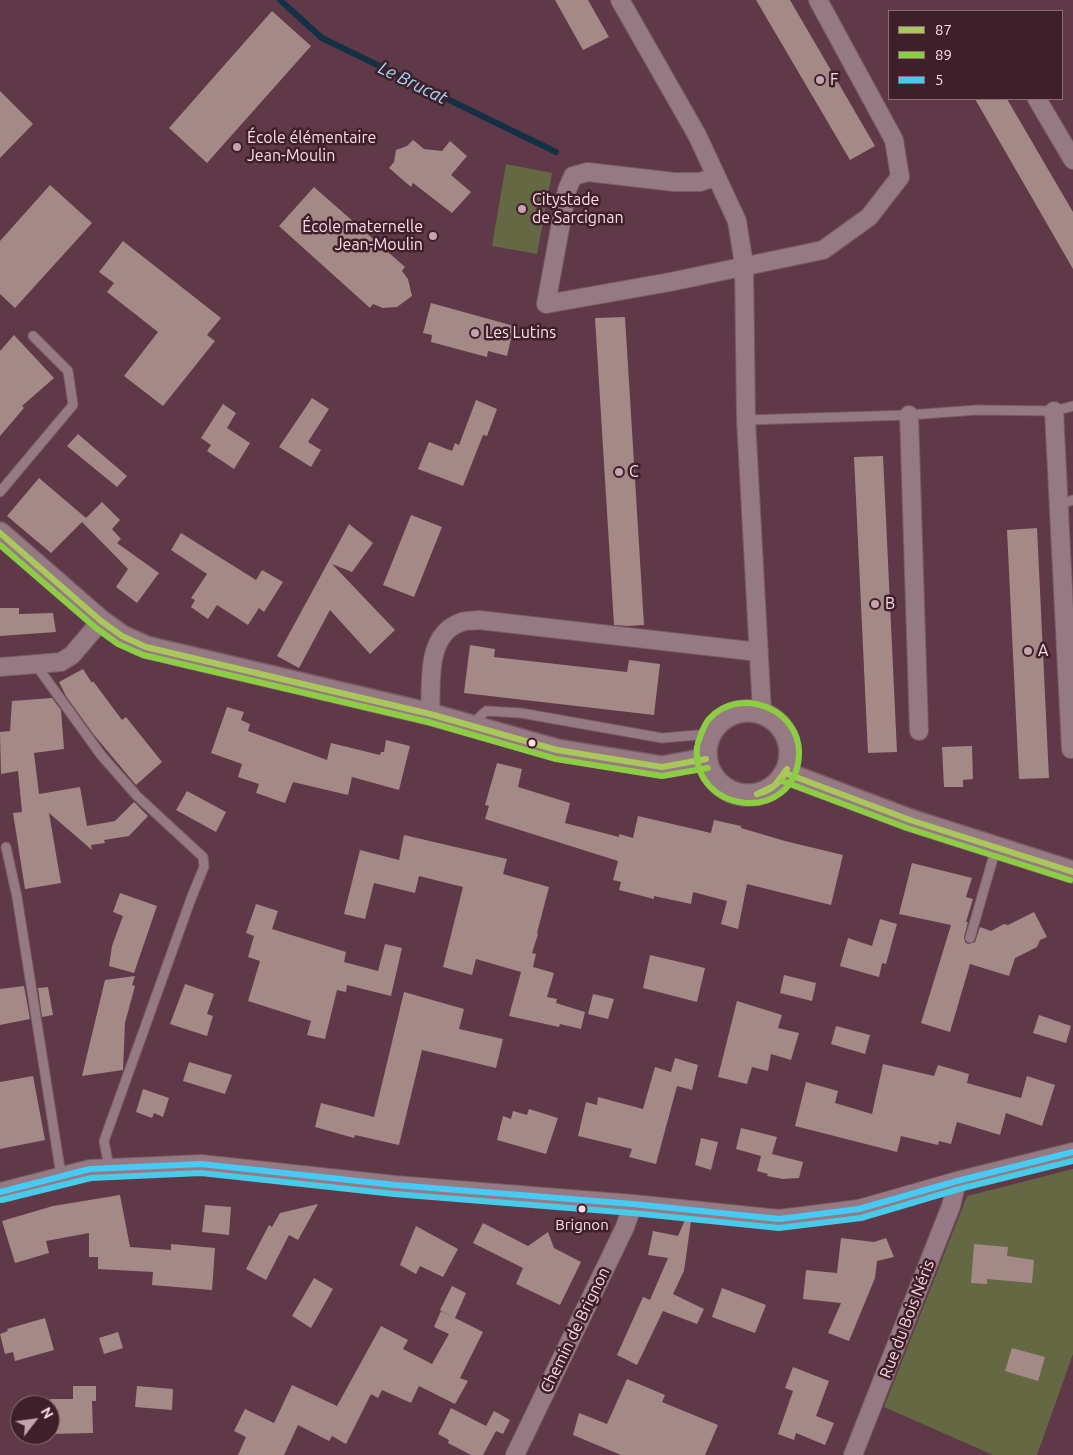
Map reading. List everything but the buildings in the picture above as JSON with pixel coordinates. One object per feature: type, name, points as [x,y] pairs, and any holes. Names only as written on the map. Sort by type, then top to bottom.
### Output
[{"type":"street","points":[[620,0],[697,135],[737,221],[744,265],[746,420],[762,712]]},
{"type":"street","points":[[715,177],[700,182],[674,182],[588,172],[573,176],[567,190],[546,304],[670,282],[823,250],[870,217],[900,177],[894,140],[818,0]]},
{"type":"street","points":[[1038,100],[1073,160]]},
{"type":"street","points":[[1054,411],[1066,502],[1071,749]]},
{"type":"street","points":[[908,415],[919,730]]},
{"type":"street","points":[[0,533],[101,621],[122,636],[146,647],[430,714],[557,750],[662,767],[706,760]]},
{"type":"street","points":[[430,714],[433,657],[438,640],[446,630],[461,622],[479,620],[758,652]]},
{"type":"street","points":[[0,667],[61,662],[72,655],[101,621]]},
{"type":"street","points":[[750,710],[762,712],[773,718],[782,727],[788,738],[789,762],[785,774],[777,784],[766,791],[754,795],[728,790],[710,772],[706,760],[706,746],[710,734],[726,716],[750,710]]},
{"type":"street","points":[[785,774],[910,820],[1073,872]]},
{"type":"street","points":[[0,1192],[90,1169],[201,1164],[395,1185],[633,1204],[779,1219],[859,1209],[957,1181],[1073,1152]]},
{"type":"street","name":"Rue du Bois Néris","points":[[853,1455],[951,1206],[957,1181]]},
{"type":"street","name":"Chemin de Brignon","points":[[514,1455],[625,1227],[633,1204]]},
{"type":"lane","points":[[0,492],[73,405],[68,371],[33,336]]},
{"type":"lane","points":[[746,420],[908,415],[977,410],[1054,411],[1073,406]]},
{"type":"lane","points":[[36,665],[101,755],[137,796],[203,857],[204,868],[192,896],[104,1141],[109,1167]]},
{"type":"lane","points":[[470,726],[486,712],[521,712],[662,738],[710,734]]},
{"type":"lane","points":[[6,847],[19,907],[61,1175]]},
{"type":"lane","points":[[970,938],[996,848]]},
{"type":"green space","name":"Citystade de Sarcignan","points":[[506,164],[552,173],[537,254],[492,246]]},
{"type":"green space","points":[[1073,1169],[1073,1354],[1037,1455],[993,1455],[884,1407],[967,1196]]},
{"type":"waterway","name":"Le Brucat","points":[[280,0],[322,38],[556,152]]},
{"type":"transit line","name":"87","points":[[0,533],[101,621],[122,636],[146,647],[430,714],[557,750],[662,767],[706,759]]},
{"type":"transit line","name":"89","points":[[0,545],[96,628],[118,644],[143,655],[428,722],[556,759],[662,776],[708,768]]},
{"type":"transit line","name":"89","points":[[697,747],[699,769],[710,786],[726,798],[744,803],[763,801],[781,793],[793,778],[799,755],[797,739],[790,725],[780,714],[752,703],[736,704],[722,709],[709,719],[698,743]]},
{"type":"transit line","name":"87","points":[[757,794],[774,786],[787,769]]},
{"type":"transit line","name":"87","points":[[757,794],[767,791],[775,785],[787,769]]},
{"type":"transit line","name":"87","points":[[785,773],[910,820],[1073,872]]},
{"type":"transit line","name":"89","points":[[782,781],[907,828],[1070,880]]},
{"type":"transit line","name":"5","points":[[0,1192],[90,1169],[201,1164],[395,1185],[633,1204],[779,1219],[859,1209],[957,1181],[1073,1152]]},
{"type":"transit line","points":[[2,1200],[91,1178],[201,1173],[394,1194],[632,1213],[779,1228],[861,1218],[959,1189],[1073,1161]]},
{"type":"place","name":"F","points":[[820,80]]},
{"type":"place","name":"École élémentaire Jean-Moulin","points":[[237,147]]},
{"type":"place","name":"Citystade de Sarcignan","points":[[522,209]]},
{"type":"place","name":"École maternelle Jean-Moulin","points":[[433,236]]},
{"type":"place","name":"Les Lutins","points":[[475,333]]},
{"type":"place","name":"C","points":[[619,472]]},
{"type":"place","name":"B","points":[[875,604]]},
{"type":"place","name":"A","points":[[1028,651]]},
{"type":"place","name":"Brignon","points":[[582,1209]]}]
